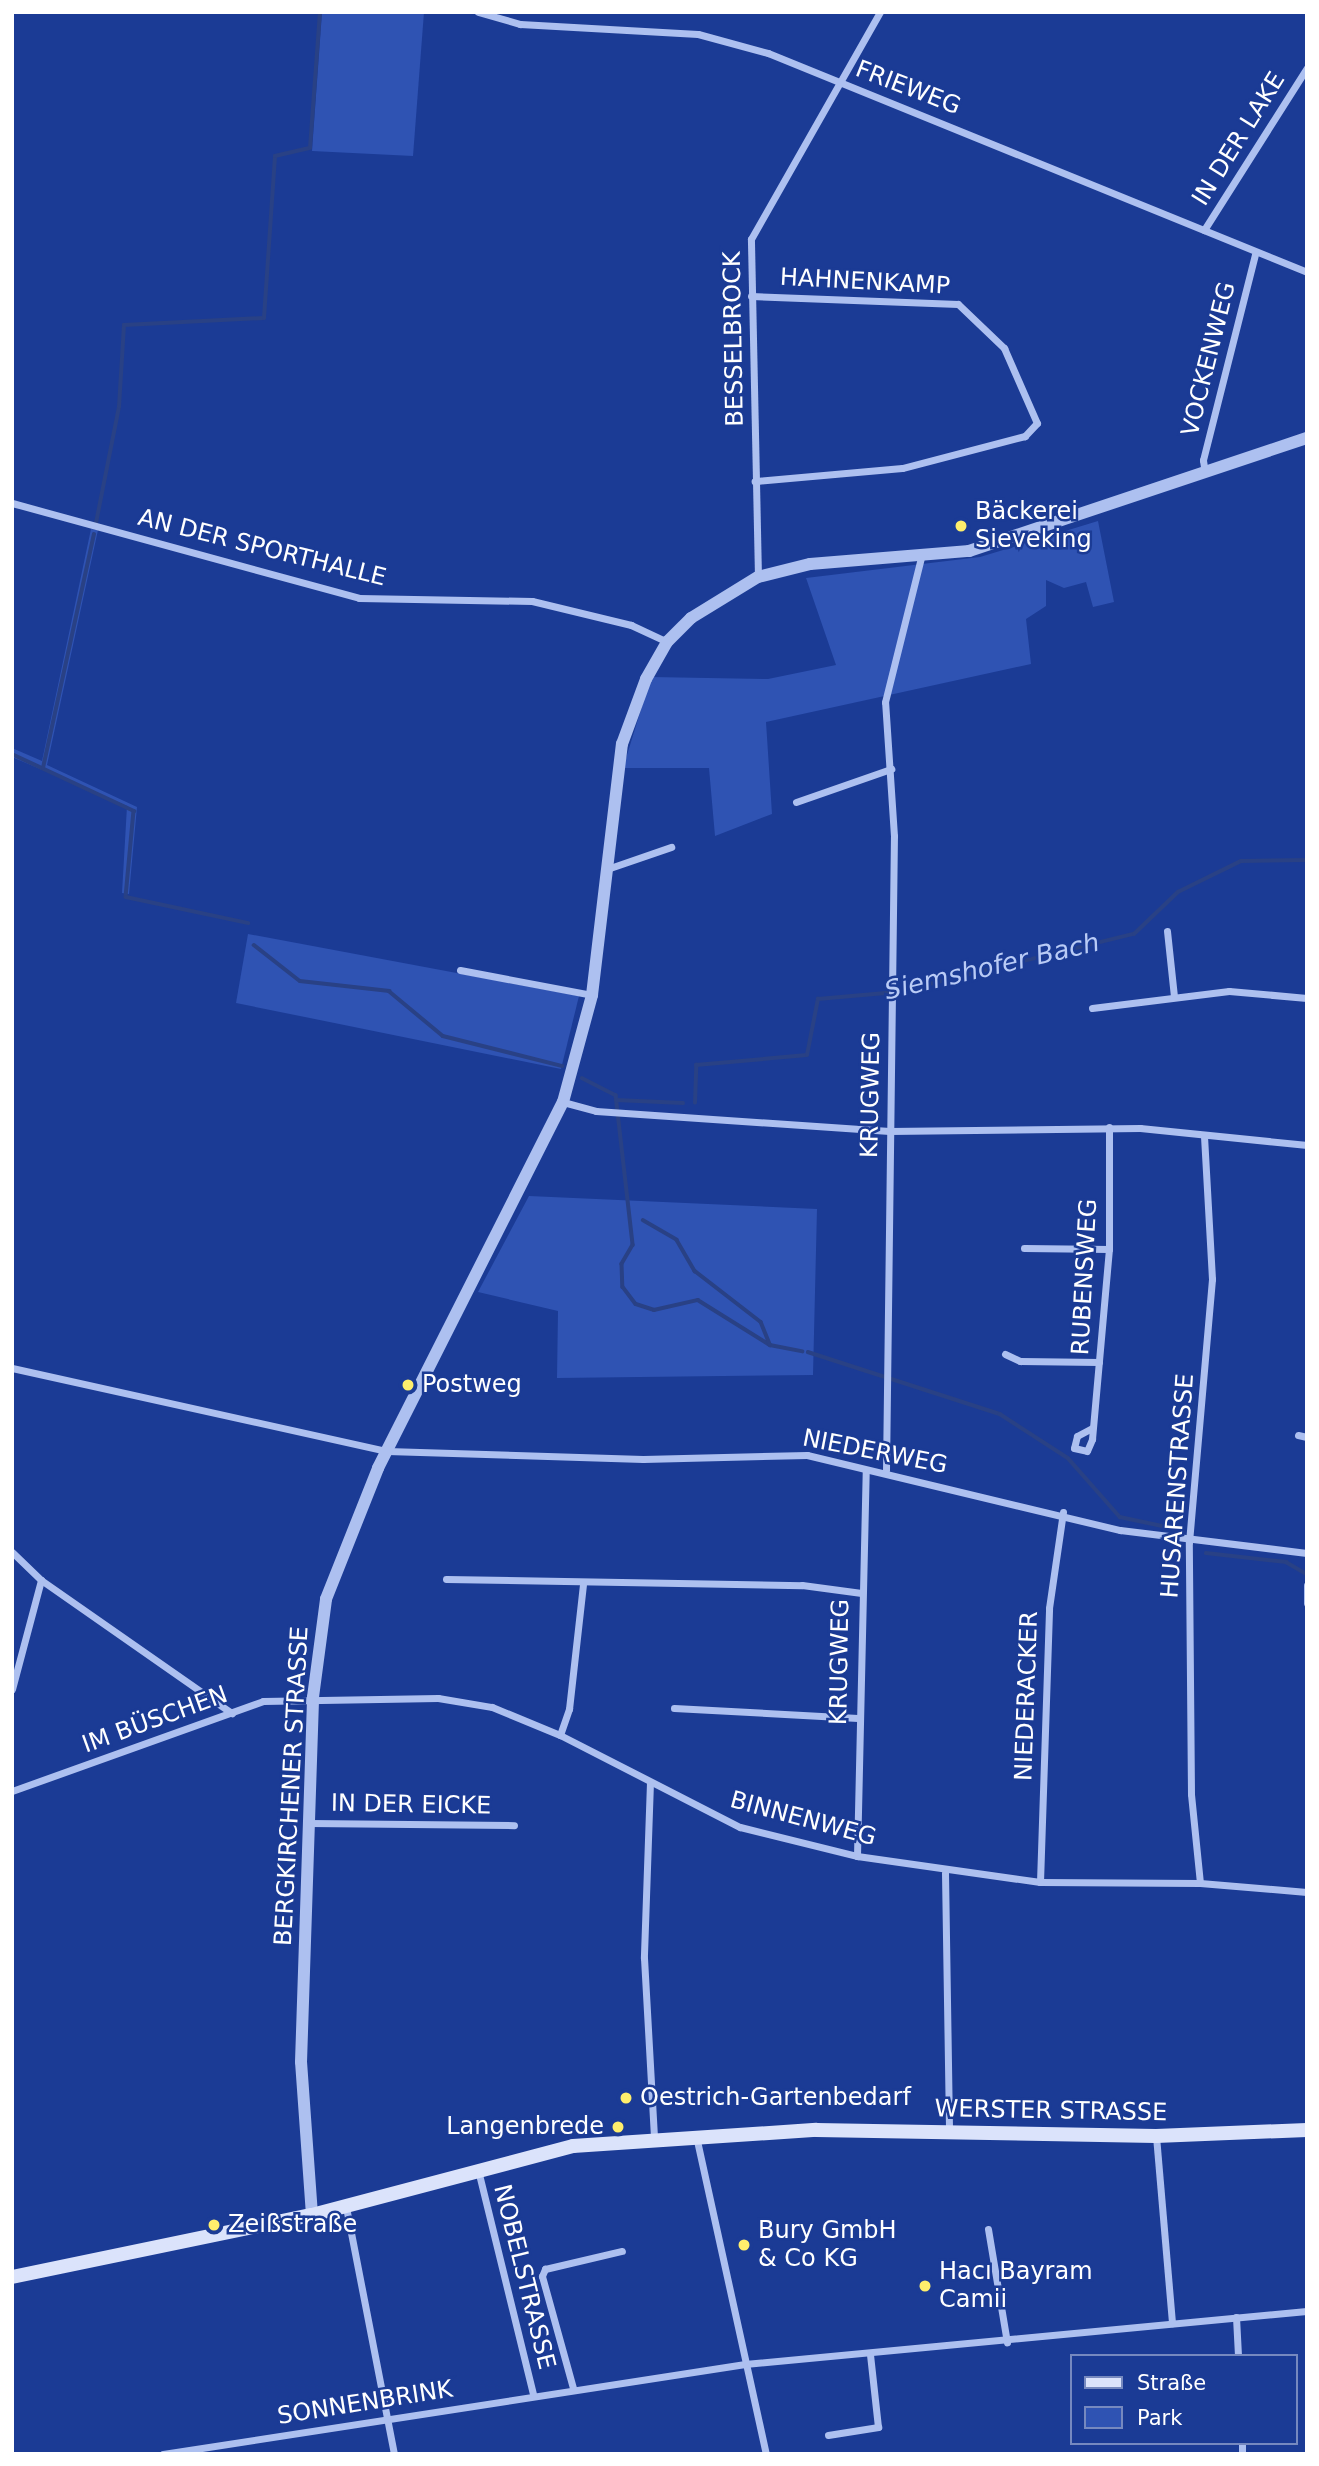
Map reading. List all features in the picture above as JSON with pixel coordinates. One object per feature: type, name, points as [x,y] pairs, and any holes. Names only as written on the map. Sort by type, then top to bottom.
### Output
[{"type":"main road","name":"WERSTER STRASSE","points":[[12,2277],[312,2215],[573,2146],[696,2135],[949,2133],[1156,2136],[1307,2130]]},
{"type":"street","name":"FRIEWEG","points":[[478,12],[520,24],[698,34],[838,82],[1204,230],[1255,254],[1304,271]]},
{"type":"street","name":"BESSELBROCK","points":[[758,577],[751,239],[759,215],[880,12]]},
{"type":"street","name":"IN DER LAKE","points":[[1204,230],[1307,68]]},
{"type":"street","name":"VOCKENWEG","points":[[1206,474],[1203,460],[1255,254]]},
{"type":"street","points":[[1304,271],[1307,262]]},
{"type":"street","name":"HAHNENKAMP","points":[[751,296],[958,304],[1004,348],[1037,423],[1025,436],[902,468],[755,481]]},
{"type":"street","name":"BERGKIRCHENER STRASSE","points":[[312,2215],[300,2107],[308,1823],[313,1697],[332,1576],[387,1451],[563,1102],[592,995],[622,744],[667,642],[719,598],[758,577],[810,564],[921,558],[1049,529],[1307,438]]},
{"type":"street","name":"AN DER SPORTHALLE","points":[[12,503],[359,598],[543,603],[631,625],[667,642]]},
{"type":"street","name":"KRUGWEG","points":[[886,1470],[889,1386],[891,769],[885,702],[921,558]]},
{"type":"street","points":[[796,802],[891,769]]},
{"type":"street","points":[[606,870],[671,847]]},
{"type":"street","points":[[1167,931],[1174,997]]},
{"type":"street","points":[[460,970],[592,995]]},
{"type":"street","points":[[1092,1008],[1228,991],[1307,998]]},
{"type":"street","points":[[563,1102],[621,1112],[889,1131],[1109,1127],[1307,1145]]},
{"type":"street","name":"RUBENSWEG","points":[[1092,1428],[1109,1249],[1109,1127]]},
{"type":"street","name":"HUSARENSTRASSE","points":[[1200,1883],[1191,1794],[1189,1542],[1213,1279],[1204,1135]]},
{"type":"street","points":[[1024,1248],[1109,1249]]},
{"type":"street","points":[[1005,1354],[1020,1361],[1099,1362]]},
{"type":"street","points":[[12,1368],[387,1451]]},
{"type":"street","points":[[1298,1435],[1307,1437]]},
{"type":"street","name":"NIEDERWEG","points":[[387,1451],[643,1459],[807,1455],[866,1470],[886,1470],[1189,1542],[1307,1553]]},
{"type":"street","name":"KRUGWEG","points":[[857,1856],[858,1718],[866,1470]]},
{"type":"street","name":"NIEDERACKER","points":[[1040,1882],[1049,1608],[1063,1512]]},
{"type":"street","points":[[12,1552],[41,1580],[232,1713]]},
{"type":"street","points":[[446,1579],[583,1585],[802,1585],[861,1593]]},
{"type":"street","points":[[12,1689],[41,1580]]},
{"type":"street","points":[[560,1735],[569,1709],[583,1585]]},
{"type":"street","points":[[1307,1585],[1307,1603]]},
{"type":"street","name":"IM BÜSCHEN","points":[[12,1791],[263,1701],[313,1697]]},
{"type":"street","name":"BINNENWEG","points":[[313,1697],[462,1701],[560,1735],[740,1827],[857,1856],[945,1872],[1040,1882],[1200,1883],[1307,1892]]},
{"type":"street","points":[[674,1708],[858,1718]]},
{"type":"street","points":[[650,1782],[644,1958],[654,2139]]},
{"type":"street","name":"IN DER EICKE","points":[[308,1823],[514,1825]]},
{"type":"street","points":[[945,1872],[949,2133]]},
{"type":"street","points":[[696,2135],[766,2454]]},
{"type":"street","points":[[1156,2136],[1172,2323]]},
{"type":"street","name":"NOBELSTRASSE","points":[[477,2170],[533,2394]]},
{"type":"street","points":[[346,2207],[394,2454]]},
{"type":"street","points":[[988,2229],[1007,2342]]},
{"type":"street","points":[[573,2388],[542,2276],[545,2269],[622,2251]]},
{"type":"street","name":"SONNENBRINK","points":[[163,2454],[387,2420],[533,2394],[745,2364],[870,2355],[1307,2311]]},
{"type":"street","points":[[1236,2317],[1238,2354]]},
{"type":"street","points":[[828,2435],[878,2427],[870,2355]]},
{"type":"green space","points":[[322,12],[424,12],[413,156],[312,151]]},
{"type":"green space","points":[[1098,521],[1114,602],[1093,607],[1086,582],[1064,588],[1046,580],[1046,606],[1026,619],[1031,664],[766,722],[772,814],[715,836],[709,768],[623,768],[651,677],[768,679],[836,665],[806,578],[980,557]]},
{"type":"green space","points":[[91,529],[98,530],[47,765],[137,807],[129,894],[122,893],[127,806],[12,757],[12,748],[42,761]]},
{"type":"green space","points":[[248,934],[579,996],[561,1069],[236,1003]]},
{"type":"green space","points":[[529,1196],[817,1209],[813,1375],[557,1378],[558,1311],[478,1292]]},
{"type":"waterway","points":[[96,523],[119,407],[124,325],[264,318],[275,156],[310,148],[320,12]]},
{"type":"waterway","points":[[43,768],[94,534]]},
{"type":"waterway","points":[[12,754],[134,811],[126,897],[248,923]]},
{"type":"waterway","name":"Siemshofer Bach","points":[[695,1103],[696,1065],[807,1055],[818,999],[897,992],[1134,934],[1178,892],[1241,861],[1307,860]]},
{"type":"waterway","points":[[254,945],[300,981],[389,991],[443,1036],[562,1066]]},
{"type":"waterway","points":[[582,1078],[616,1095],[633,1245],[622,1264],[623,1287],[636,1304],[654,1310],[698,1300],[770,1345],[802,1351]]},
{"type":"waterway","name":"Siemshofer Bach","points":[[616,1100],[683,1103]]},
{"type":"waterway","points":[[643,1220],[677,1240],[695,1271],[761,1322],[770,1344]]},
{"type":"waterway","points":[[808,1352],[1000,1414],[1068,1458],[1120,1517],[1181,1530]]},
{"type":"waterway","points":[[1206,1553],[1286,1562],[1307,1574]]},
{"type":"place","name":"Bäckerei Sieveking","points":[[961,526]]},
{"type":"place","name":"Postweg","points":[[408,1385]]},
{"type":"place","name":"Oestrich-Gartenbedarf","points":[[626,2098]]},
{"type":"place","name":"Langenbrede","points":[[618,2127]]},
{"type":"place","name":"Zeißstraße","points":[[214,2225]]},
{"type":"place","name":"Bury GmbH & Co KG","points":[[744,2245]]},
{"type":"place","name":"Hacı Bayram Camii","points":[[925,2286]]}]
